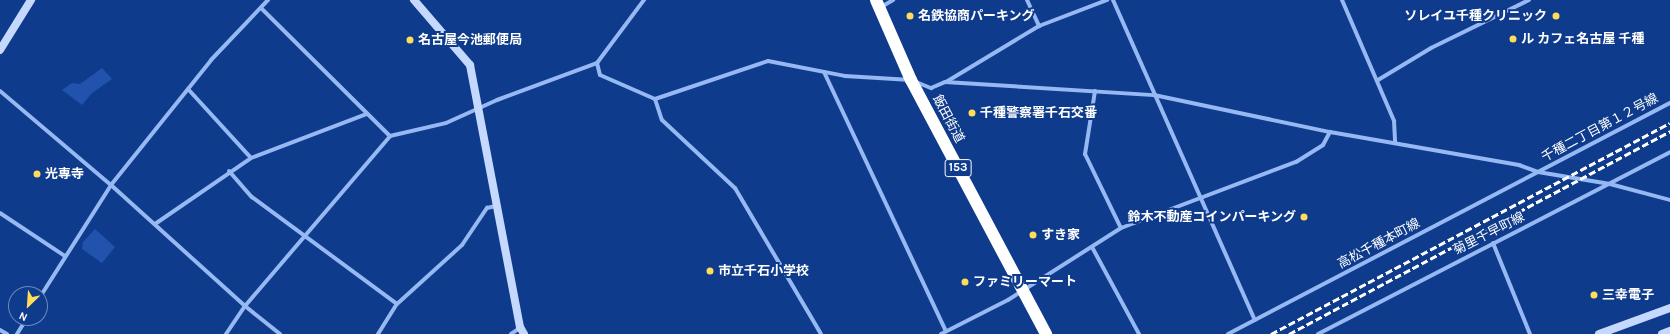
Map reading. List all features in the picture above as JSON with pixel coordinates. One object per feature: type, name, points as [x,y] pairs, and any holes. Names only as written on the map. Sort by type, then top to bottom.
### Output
[{"type":"highway","name":"飯田街道","points":[[877,4],[911,80],[1046,334]]},
{"type":"street","points":[[0,50],[31,0]]},
{"type":"street","points":[[47,286],[111,185],[211,60],[268,0]]},
{"type":"street","points":[[414,0],[470,66],[480,107],[496,206],[522,331],[511,334]]},
{"type":"street","points":[[226,334],[245,306],[390,136],[446,123],[480,107],[597,63],[644,0]]},
{"type":"street","points":[[877,4],[893,0]]},
{"type":"street","points":[[1027,0],[1039,26]]},
{"type":"street","points":[[597,63],[600,75],[655,99],[768,61],[845,76],[911,80],[931,88],[945,82],[1039,26],[1107,0]]},
{"type":"street","points":[[1113,0],[1199,198],[1255,320]]},
{"type":"street","points":[[1342,0],[1378,80],[1394,121],[1395,142]]},
{"type":"street","points":[[1378,80],[1432,48],[1529,0]]},
{"type":"street","points":[[261,8],[390,136]]},
{"type":"street","points":[[824,72],[944,333],[1008,300],[1121,228],[1296,162],[1323,145],[1330,132]]},
{"type":"street","points":[[945,82],[1154,95],[1330,132],[1395,142],[1519,165],[1538,172],[1610,184],[1670,200]]},
{"type":"street","points":[[188,89],[251,158]]},
{"type":"street","points":[[0,90],[111,185],[245,306],[280,334]]},
{"type":"street","points":[[1096,91],[1085,154],[1121,228]]},
{"type":"street","points":[[655,99],[662,120],[735,188],[821,334]]},
{"type":"street","name":"千種二丁目第１２号線","points":[[1538,172],[1670,103]]},
{"type":"street","points":[[155,224],[229,171],[251,158],[367,114]]},
{"type":"street","name":"菊里千早町線","points":[[1318,334],[1324,333],[1493,243],[1670,152]]},
{"type":"street","points":[[229,171],[252,197],[304,237],[397,304]]},
{"type":"street","name":"高松千種本町線","points":[[1228,334],[1538,172]]},
{"type":"street","points":[[378,334],[397,304],[462,245],[487,208],[496,206]]},
{"type":"street","points":[[0,213],[65,256]]},
{"type":"street","points":[[1493,243],[1530,334]]},
{"type":"street","points":[[1092,247],[1139,334]]},
{"type":"street","points":[[1599,334],[1670,308]]},
{"type":"street","points":[[0,330],[7,334]]},
{"type":"street","points":[[1662,334],[1670,331]]},
{"type":"shaded area","points":[[102,68],[112,79],[92,93],[82,105],[62,90],[72,83],[80,84]]},
{"type":"shaded area","points":[[95,229],[115,247],[102,263],[82,249],[83,242]]},
{"type":"railway","points":[[1271,334],[1670,123]]},
{"type":"railway","points":[[1289,334],[1670,131]]},
{"type":"place","name":"名鉄協商パーキング","points":[[910,16]]},
{"type":"place","name":"ソレイユ千種クリニック","points":[[1556,16]]},
{"type":"place","name":"ル カフェ名古屋 千種","points":[[1513,39]]},
{"type":"place","name":"名古屋今池郵便局","points":[[410,40]]},
{"type":"place","name":"千種警察署千石交番","points":[[972,113]]},
{"type":"place","name":"光専寺","points":[[37,174]]},
{"type":"place","name":"鈴木不動産コインパーキング","points":[[1304,217]]},
{"type":"place","name":"すき家","points":[[1033,235]]},
{"type":"place","name":"市立千石小学校","points":[[710,271]]},
{"type":"place","name":"ファミリーマート","points":[[965,282]]},
{"type":"place","name":"三幸電子","points":[[1594,295]]}]
